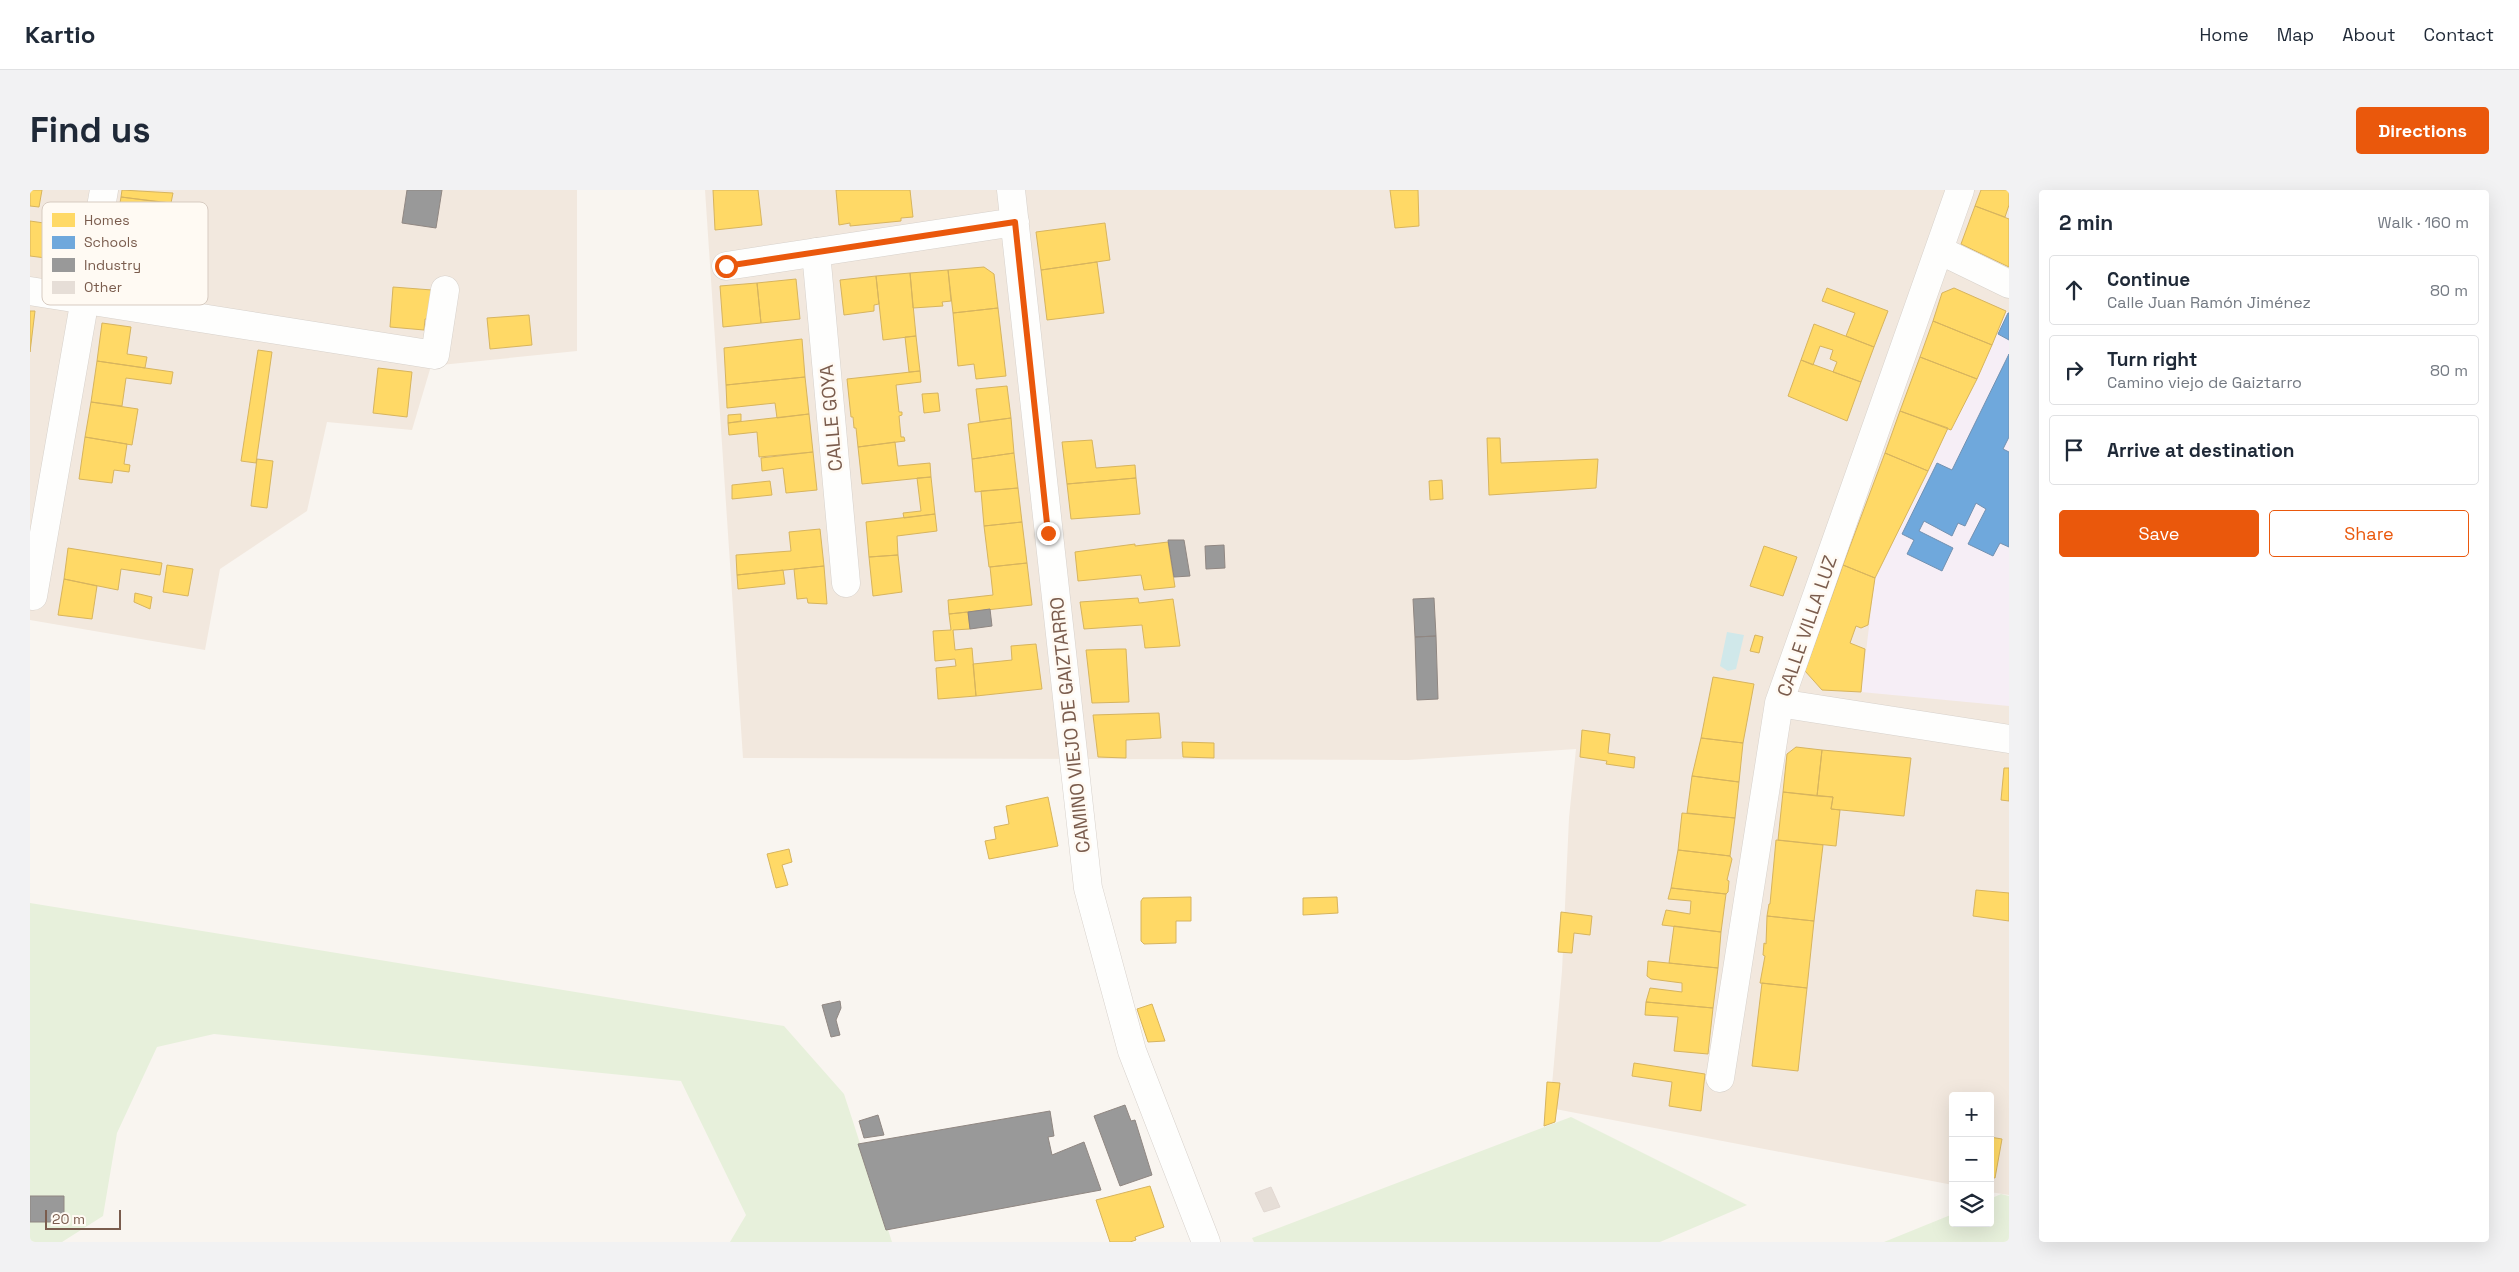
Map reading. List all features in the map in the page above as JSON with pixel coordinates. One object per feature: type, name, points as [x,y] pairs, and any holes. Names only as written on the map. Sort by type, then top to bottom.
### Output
[{"type":"street","name":"CAMINO VIEJO DE GAIZTARRO","points":[[1011,190],[1088,888],[1132,1051],[1206,1242]]},
{"type":"street","name":"CALLE VILLA LUZ","points":[[1720,1078],[1779,703],[1960,190]]},
{"type":"street","points":[[726,266],[1015,222]]},
{"type":"street","points":[[1939,250],[2009,284]]},
{"type":"street","name":"CALLE GOYA","points":[[816,252],[846,583]]},
{"type":"street","points":[[110,305],[435,355],[446,290]]},
{"type":"street","points":[[33,596],[83,305]]},
{"type":"street","points":[[1779,703],[2009,739]]},
{"type":"shaded area","points":[[30,190],[577,190],[577,351],[431,366],[412,430],[327,422],[307,511],[220,569],[205,650],[30,620]]},
{"type":"shaded area","points":[[705,190],[2009,190],[2009,1195],[1994,1193],[1994,1092],[1949,1092],[1949,1184],[1550,1108],[1562,971],[1569,818],[1576,749],[1408,760],[743,758]]},
{"type":"shaded area","points":[[2006,311],[2009,313],[2009,706],[1861,692],[1875,578],[1948,428],[1951,429],[1977,379]]},
{"type":"green space","points":[[30,903],[784,1026],[844,1094],[892,1242],[730,1242],[746,1215],[681,1081],[214,1034],[157,1047],[117,1133],[103,1216],[62,1242],[30,1242]]},
{"type":"green space","points":[[1571,1117],[1747,1205],[1660,1242],[1254,1242],[1252,1238]]},
{"type":"green space","points":[[2001,1194],[2009,1196],[2009,1242],[1884,1242],[1949,1216],[1949,1227],[1994,1227],[1994,1197]]},
{"type":"water","points":[[1727,632],[1744,635],[1736,669],[1728,671],[1720,666]]},
{"type":"building: Homes","points":[[30,190],[42,190],[39,207],[30,206]]},
{"type":"building: Homes","points":[[122,190],[173,193],[171,202],[121,197]]},
{"type":"building: Homes","points":[[713,190],[758,190],[762,225],[715,230]]},
{"type":"building: Homes","points":[[836,190],[910,190],[913,217],[901,218],[901,221],[850,226],[850,223],[839,225]]},
{"type":"building: Homes","points":[[1390,190],[1418,190],[1419,226],[1395,228]]},
{"type":"building: Homes","points":[[1981,190],[2009,190],[2009,205],[2005,217],[1975,206]]},
{"type":"building: Homes","points":[[121,197],[159,202],[120,202]]},
{"type":"building: Homes","points":[[1975,206],[2009,219],[2009,267],[1961,244]]},
{"type":"building: Homes","points":[[30,221],[42,223],[42,258],[30,256]]},
{"type":"building: Homes","points":[[1105,223],[1110,260],[1041,270],[1036,232]]},
{"type":"building: Homes","points":[[1097,262],[1104,313],[1047,320],[1041,270]]},
{"type":"building: Homes","points":[[984,267],[994,274],[998,308],[953,313],[948,270]]},
{"type":"building: Homes","points":[[948,270],[951,301],[942,302],[943,306],[913,308],[910,273]]},
{"type":"building: Homes","points":[[910,273],[916,336],[883,340],[876,276]]},
{"type":"building: Homes","points":[[876,276],[879,304],[874,305],[874,311],[844,315],[840,280]]},
{"type":"building: Homes","points":[[796,279],[800,319],[761,323],[757,283]]},
{"type":"building: Homes","points":[[757,283],[761,323],[723,327],[720,286]]},
{"type":"building: Homes","points":[[393,287],[432,290],[429,319],[425,319],[424,330],[390,327]]},
{"type":"building: Homes","points":[[1827,288],[1888,311],[1874,347],[1846,336],[1855,313],[1822,301]]},
{"type":"building: Homes","points":[[1954,288],[2006,311],[1992,345],[1933,321],[1942,293]]},
{"type":"building: Homes","points":[[998,308],[1006,376],[976,379],[974,364],[958,366],[953,313]]},
{"type":"building: Homes","points":[[30,311],[35,311],[30,352]]},
{"type":"building: Homes","points":[[529,315],[532,345],[490,349],[487,318]]},
{"type":"building: Homes","points":[[1933,321],[1992,345],[1977,379],[1920,357]]},
{"type":"building: Homes","points":[[102,323],[131,327],[127,354],[147,357],[145,368],[97,361]]},
{"type":"building: Homes","points":[[1814,324],[1874,347],[1861,382],[1833,372],[1837,362],[1830,359],[1833,350],[1820,346],[1813,365],[1801,360]]},
{"type":"building: Homes","points":[[916,336],[920,371],[909,372],[905,337]]},
{"type":"building: Homes","points":[[802,339],[805,377],[726,385],[724,348]]},
{"type":"building: Homes","points":[[258,350],[272,352],[256,463],[241,461]]},
{"type":"building: Homes","points":[[1920,357],[1977,379],[1951,430],[1900,411]]},
{"type":"building: Homes","points":[[1801,360],[1861,382],[1847,421],[1788,396]]},
{"type":"building: Homes","points":[[97,361],[173,372],[171,384],[126,378],[122,406],[91,402]]},
{"type":"building: Homes","points":[[378,368],[412,372],[407,417],[373,413]]},
{"type":"building: Homes","points":[[920,371],[921,382],[896,385],[899,412],[902,412],[902,415],[899,416],[901,437],[904,437],[905,441],[858,447],[856,428],[854,428],[853,417],[851,417],[847,379]]},
{"type":"building: Homes","points":[[805,377],[809,414],[777,418],[775,403],[727,408],[726,385]]},
{"type":"building: Homes","points":[[1007,386],[1011,418],[980,422],[976,389]]},
{"type":"building: Homes","points":[[938,393],[940,411],[924,413],[922,394]]},
{"type":"building: Homes","points":[[91,402],[138,409],[132,445],[85,437]]},
{"type":"building: Homes","points":[[1900,411],[1948,428],[1928,471],[1885,453]]},
{"type":"building: Homes","points":[[741,414],[741,421],[728,423],[728,415]]},
{"type":"building: Homes","points":[[809,414],[813,452],[759,457],[757,432],[729,435],[728,423]]},
{"type":"building: Homes","points":[[1011,418],[1014,453],[972,459],[968,424]]},
{"type":"building: Homes","points":[[85,437],[127,444],[124,464],[130,465],[129,472],[114,470],[112,483],[79,479]]},
{"type":"building: Homes","points":[[1487,438],[1500,438],[1501,463],[1598,459],[1596,488],[1489,495]]},
{"type":"building: Homes","points":[[1092,440],[1096,468],[1135,465],[1136,478],[1067,484],[1062,442]]},
{"type":"building: Homes","points":[[895,442],[898,466],[930,463],[931,477],[862,484],[858,447]]},
{"type":"building: Homes","points":[[813,452],[817,490],[786,493],[783,468],[762,471],[761,458]]},
{"type":"building: Homes","points":[[1014,453],[1018,488],[975,492],[972,459]]},
{"type":"building: Homes","points":[[1885,453],[1928,471],[1875,578],[1843,565]]},
{"type":"building: Homes","points":[[257,459],[273,461],[267,508],[251,506]]},
{"type":"building: Homes","points":[[931,477],[935,514],[904,518],[903,513],[921,511],[917,478]]},
{"type":"building: Homes","points":[[1136,478],[1140,514],[1071,519],[1067,484]]},
{"type":"building: Homes","points":[[1442,480],[1443,499],[1430,500],[1429,481]]},
{"type":"building: Homes","points":[[770,481],[772,495],[732,499],[732,485]]},
{"type":"building: Homes","points":[[1018,488],[1022,522],[984,526],[981,491]]},
{"type":"building: Homes","points":[[935,514],[937,531],[897,536],[898,555],[869,557],[866,522]]},
{"type":"building: Homes","points":[[1022,522],[1027,563],[989,567],[984,526]]},
{"type":"building: Homes","points":[[820,529],[824,566],[737,575],[736,555],[791,551],[789,532]]},
{"type":"building: Homes","points":[[1168,542],[1175,587],[1144,590],[1141,575],[1078,581],[1075,552],[1135,544],[1135,546]]},
{"type":"building: Homes","points":[[1764,546],[1797,557],[1783,596],[1750,586]]},
{"type":"building: Homes","points":[[68,548],[162,563],[160,575],[121,569],[118,590],[64,579]]},
{"type":"building: Homes","points":[[898,555],[902,592],[873,596],[869,557]]},
{"type":"building: Homes","points":[[1027,563],[1032,605],[949,614],[948,600],[993,595],[990,567]]},
{"type":"building: Homes","points":[[167,565],[193,569],[188,596],[163,592]]},
{"type":"building: Homes","points":[[1843,565],[1875,578],[1868,625],[1861,628],[1856,626],[1850,643],[1865,649],[1861,692],[1822,690],[1805,671]]},
{"type":"building: Homes","points":[[824,566],[827,604],[808,603],[807,598],[797,599],[794,569]]},
{"type":"building: Homes","points":[[783,570],[785,584],[738,589],[737,575]]},
{"type":"building: Homes","points":[[64,579],[97,586],[92,619],[58,615]]},
{"type":"building: Homes","points":[[135,593],[152,597],[150,609],[134,602]]},
{"type":"building: Homes","points":[[1138,598],[1139,603],[1173,599],[1180,646],[1145,648],[1142,625],[1084,629],[1080,602]]},
{"type":"building: Homes","points":[[968,612],[970,629],[953,630],[955,650],[972,648],[976,696],[938,699],[936,668],[956,666],[955,659],[935,661],[933,631],[951,630],[949,614]]},
{"type":"building: Homes","points":[[1755,635],[1763,637],[1759,653],[1750,651]]},
{"type":"building: Homes","points":[[1036,644],[1042,689],[976,696],[973,664],[1012,660],[1011,646]]},
{"type":"building: Homes","points":[[1126,649],[1129,702],[1092,703],[1086,650]]},
{"type":"building: Homes","points":[[1713,677],[1754,684],[1743,743],[1701,738]]},
{"type":"building: Homes","points":[[1159,713],[1161,738],[1126,740],[1126,758],[1098,757],[1093,715]]},
{"type":"building: Homes","points":[[1582,730],[1610,734],[1608,753],[1635,757],[1634,768],[1606,764],[1607,761],[1580,757]]},
{"type":"building: Homes","points":[[1701,738],[1743,743],[1739,782],[1692,776]]},
{"type":"building: Homes","points":[[1182,742],[1214,743],[1214,758],[1183,757]]},
{"type":"building: Homes","points":[[1796,747],[1822,750],[1817,796],[1783,792],[1787,754]]},
{"type":"building: Homes","points":[[1822,750],[1911,758],[1904,816],[1831,809],[1833,797],[1817,796]]},
{"type":"building: Homes","points":[[2004,768],[2009,768],[2009,801],[2001,800]]},
{"type":"building: Homes","points":[[1692,776],[1739,782],[1735,818],[1687,813]]},
{"type":"building: Homes","points":[[1783,792],[1833,797],[1831,809],[1840,810],[1836,846],[1778,840]]},
{"type":"building: Homes","points":[[1048,797],[1058,846],[989,859],[985,841],[996,839],[994,827],[1009,824],[1006,806]]},
{"type":"building: Homes","points":[[1682,813],[1735,818],[1730,856],[1678,850]]},
{"type":"building: Homes","points":[[1776,840],[1823,845],[1814,921],[1767,916],[1770,904]]},
{"type":"building: Homes","points":[[789,849],[792,862],[782,865],[788,885],[776,888],[767,854]]},
{"type":"building: Homes","points":[[1678,850],[1730,856],[1732,859],[1727,880],[1729,881],[1728,892],[1726,894],[1671,888]]},
{"type":"building: Homes","points":[[1671,888],[1726,894],[1721,932],[1662,925],[1666,910],[1690,914],[1691,901],[1668,899]]},
{"type":"building: Homes","points":[[1976,890],[2009,893],[2009,921],[1973,916]]},
{"type":"building: Homes","points":[[1191,897],[1191,921],[1176,921],[1176,943],[1144,944],[1141,941],[1141,901],[1143,898]]},
{"type":"building: Homes","points":[[1337,897],[1338,913],[1303,915],[1303,898]]},
{"type":"building: Homes","points":[[1561,912],[1592,916],[1590,935],[1574,933],[1572,953],[1558,952]]},
{"type":"building: Homes","points":[[1767,916],[1814,921],[1807,988],[1760,983],[1765,956],[1763,955],[1764,943],[1766,944]]},
{"type":"building: Homes","points":[[1674,926],[1721,932],[1718,968],[1669,963]]},
{"type":"building: Homes","points":[[1648,961],[1718,968],[1713,1008],[1646,1002],[1650,988],[1682,992],[1682,983],[1651,979],[1647,976]]},
{"type":"building: Homes","points":[[1762,983],[1807,988],[1798,1071],[1752,1066]]},
{"type":"building: Homes","points":[[1646,1002],[1713,1008],[1708,1054],[1674,1051],[1678,1017],[1645,1015]]},
{"type":"building: Homes","points":[[1152,1004],[1165,1041],[1148,1042],[1137,1009]]},
{"type":"building: Homes","points":[[1634,1063],[1705,1074],[1701,1111],[1669,1106],[1672,1082],[1632,1076]]},
{"type":"building: Homes","points":[[1547,1082],[1560,1083],[1555,1122],[1544,1126]]},
{"type":"building: Homes","points":[[1994,1138],[2002,1139],[1994,1178]]},
{"type":"building: Homes","points":[[1150,1186],[1164,1227],[1135,1237],[1136,1240],[1130,1242],[1110,1242],[1096,1200]]},
{"type":"building: Schools","points":[[2009,313],[2009,340],[1998,334]]},
{"type":"building: Schools","points":[[2009,354],[2009,437],[2003,449],[2009,452],[2009,547],[2000,543],[1993,556],[1968,544],[1986,509],[1976,503],[1965,526],[1958,523],[1952,536],[1924,521],[1919,531],[1953,548],[1942,571],[1907,554],[1914,540],[1902,534],[1937,463],[1952,470]]},
{"type":"building: Industry","points":[[407,190],[442,190],[436,228],[402,223]]},
{"type":"building: Industry","points":[[1168,540],[1184,540],[1190,576],[1174,577]]},
{"type":"building: Industry","points":[[1224,545],[1225,568],[1206,569],[1205,546]]},
{"type":"building: Industry","points":[[1434,598],[1436,636],[1415,637],[1413,599]]},
{"type":"building: Industry","points":[[990,609],[992,626],[970,629],[968,612]]},
{"type":"building: Industry","points":[[1436,636],[1438,699],[1417,700],[1415,637]]},
{"type":"building: Industry","points":[[840,1001],[841,1008],[836,1020],[840,1035],[831,1037],[822,1005]]},
{"type":"building: Industry","points":[[1125,1105],[1131,1121],[1135,1120],[1152,1175],[1120,1186],[1094,1116]]},
{"type":"building: Industry","points":[[1050,1111],[1054,1136],[1048,1137],[1052,1155],[1084,1142],[1101,1190],[886,1230],[858,1144]]},
{"type":"building: Industry","points":[[878,1115],[884,1135],[864,1138],[859,1121]]},
{"type":"building: Industry","points":[[30,1196],[64,1196],[64,1222],[30,1222]]},
{"type":"building: Other","points":[[1271,1187],[1280,1207],[1264,1212],[1255,1193]]},
{"type":"route","points":[[726,266],[1015,222],[1048,533]]}]
